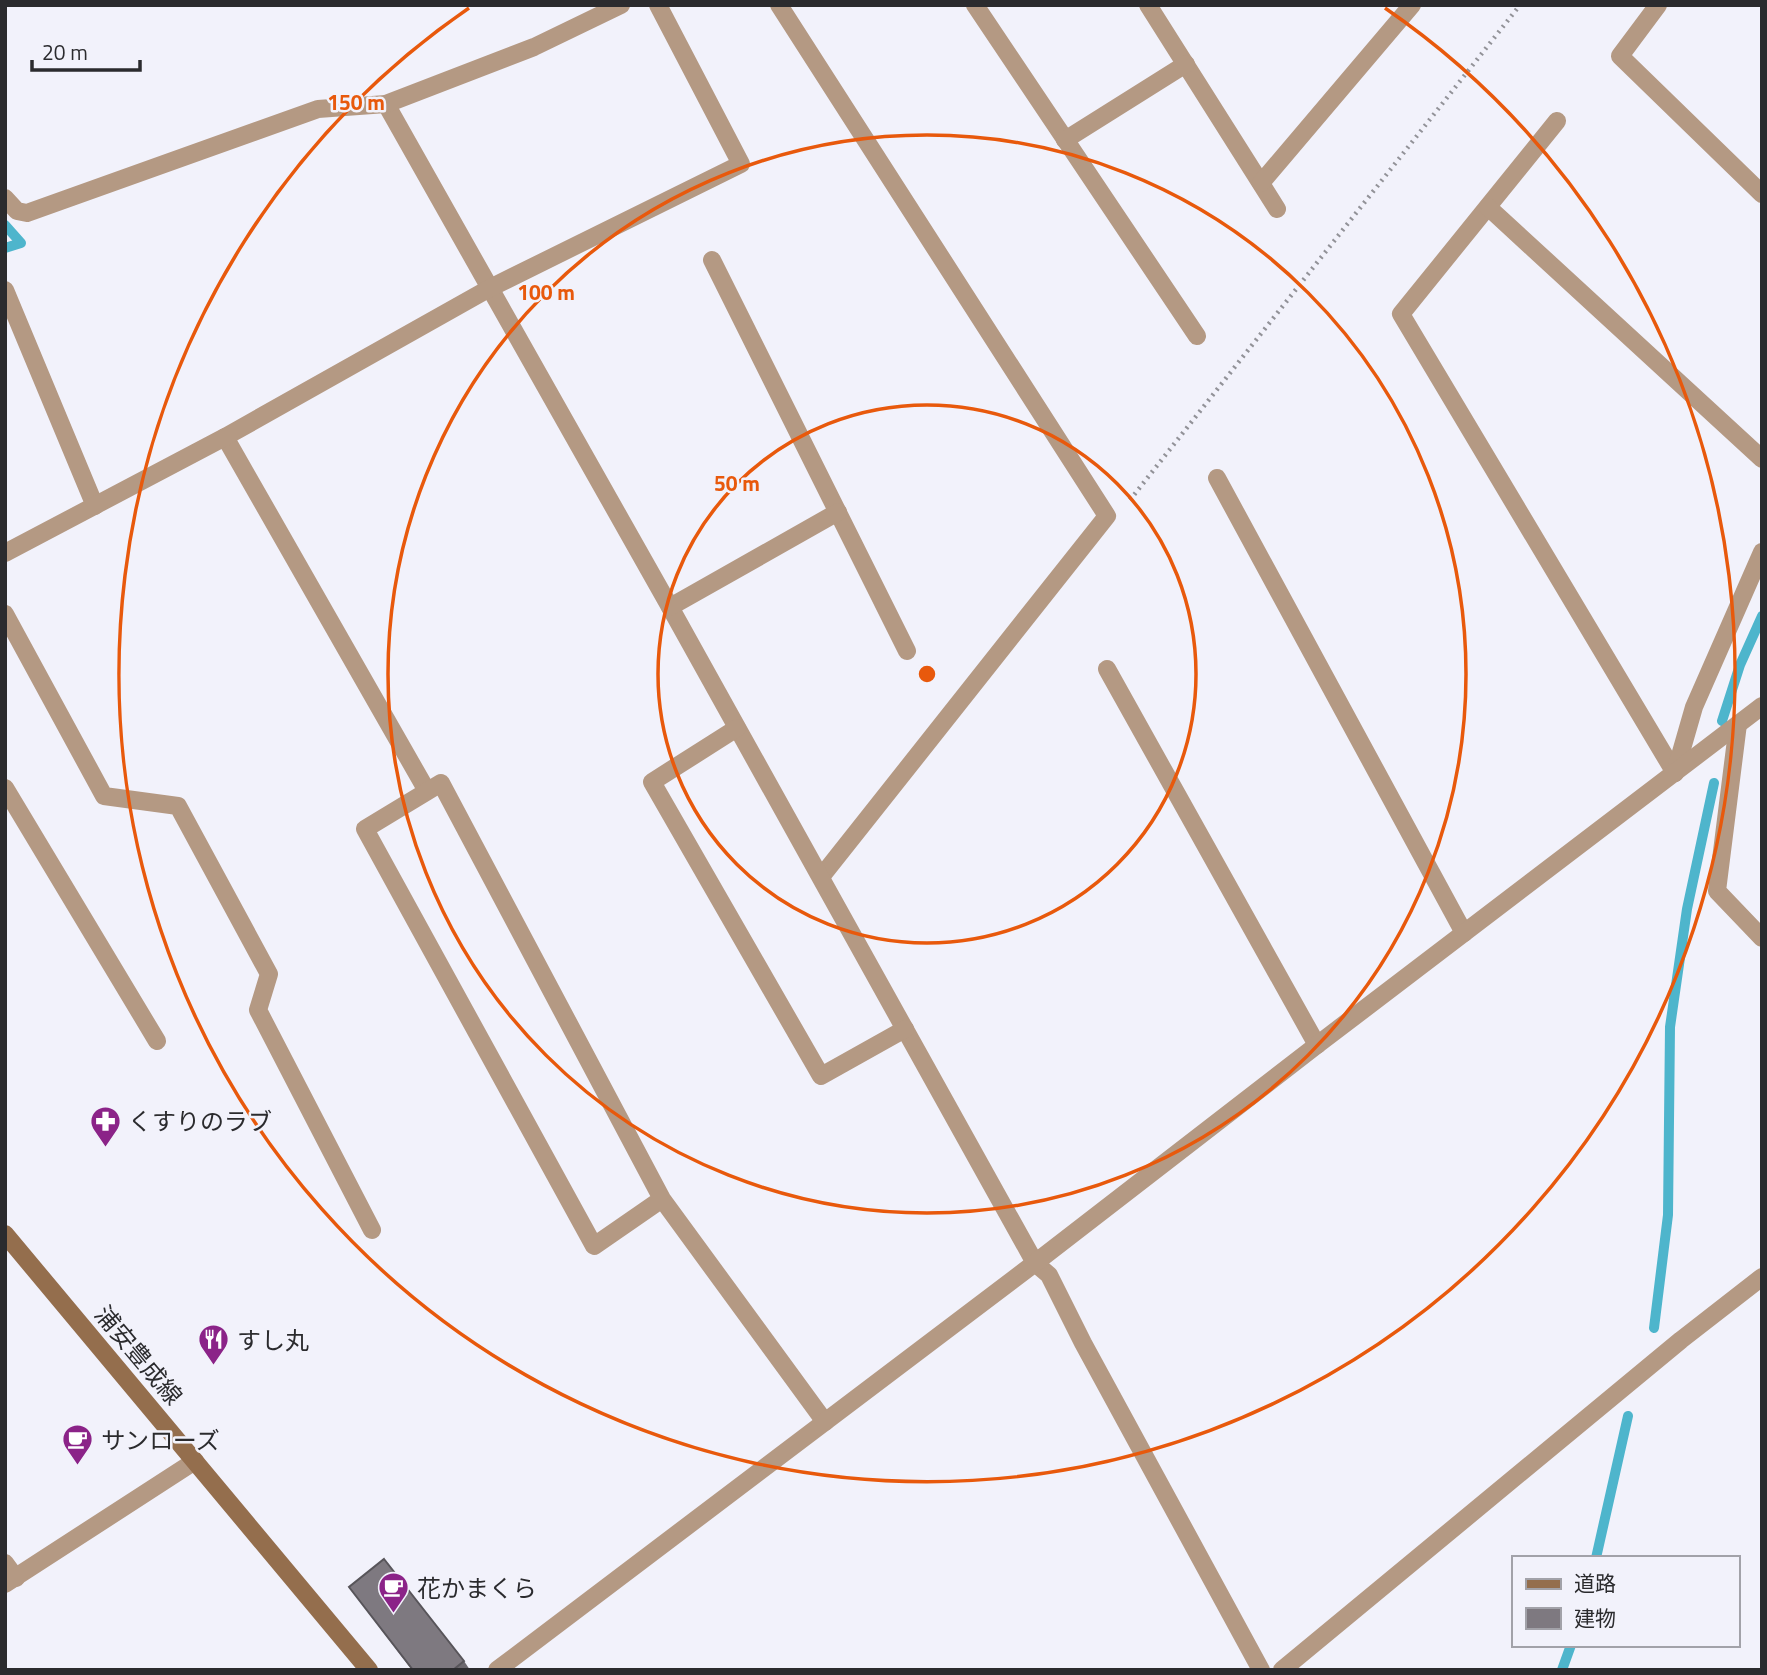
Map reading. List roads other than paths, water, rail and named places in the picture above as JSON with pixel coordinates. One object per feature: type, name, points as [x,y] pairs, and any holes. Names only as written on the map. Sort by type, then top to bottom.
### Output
[{"type":"main road","name":"浦安豊成線","points":[[5,1234],[369,1670]]},
{"type":"street","points":[[9,212],[26,213],[39,209],[318,109],[386,104],[534,47],[621,5]]},
{"type":"street","points":[[5,554],[225,437],[490,288],[741,164],[658,5]]},
{"type":"street","points":[[779,5],[1107,516],[821,877]]},
{"type":"street","points":[[975,5],[1197,337]]},
{"type":"street","points":[[1658,5],[1620,56],[1762,194]]},
{"type":"street","points":[[1261,183],[1410,6]]},
{"type":"street","points":[[1154,8],[1277,209]]},
{"type":"street","points":[[1065,140],[1186,64]]},
{"type":"street","points":[[386,104],[1035,1263],[1049,1275],[1083,1343],[1261,1670]]},
{"type":"street","points":[[1557,121],[1401,314],[1675,772]]},
{"type":"street","points":[[1488,206],[1762,459]]},
{"type":"street","points":[[712,260],[907,651]]},
{"type":"street","points":[[5,290],[95,506]]},
{"type":"street","points":[[225,437],[427,791]]},
{"type":"street","points":[[1217,478],[1464,933]]},
{"type":"street","points":[[670,607],[838,512]]},
{"type":"street","points":[[1675,772],[1693,707],[1762,552]]},
{"type":"street","points":[[5,614],[104,796],[178,806],[270,974],[258,1010],[372,1230]]},
{"type":"street","points":[[1107,669],[1317,1045]]},
{"type":"street","points":[[497,1670],[1035,1263],[1762,706]]},
{"type":"street","points":[[1738,724],[1717,891],[1762,938]]},
{"type":"street","points":[[737,727],[652,782],[821,1076],[905,1029]]},
{"type":"street","points":[[662,1199],[594,1246],[365,829],[441,783],[662,1199],[825,1422]]},
{"type":"street","points":[[5,788],[157,1041]]},
{"type":"street","points":[[1282,1670],[1681,1340],[1762,1277]]},
{"type":"street","points":[[5,1563],[10,1581],[195,1461]]},
{"type":"waterway","points":[[5,225],[21,243],[5,248]]},
{"type":"waterway","points":[[1722,721],[1740,665],[1762,616]]},
{"type":"waterway","points":[[1654,1328],[1668,1215],[1670,1027],[1687,909],[1714,783]]},
{"type":"waterway","points":[[1596,1556],[1628,1416]]},
{"type":"waterway","points":[[1562,1670],[1570,1647]]},
{"type":"place","name":"くすりのラブ","points":[[105,1148]]},
{"type":"place","name":"すし丸","points":[[214,1367]]},
{"type":"place","name":"サンローズ","points":[[78,1467]]},
{"type":"place","name":"花かまくら","points":[[394,1615]]}]
